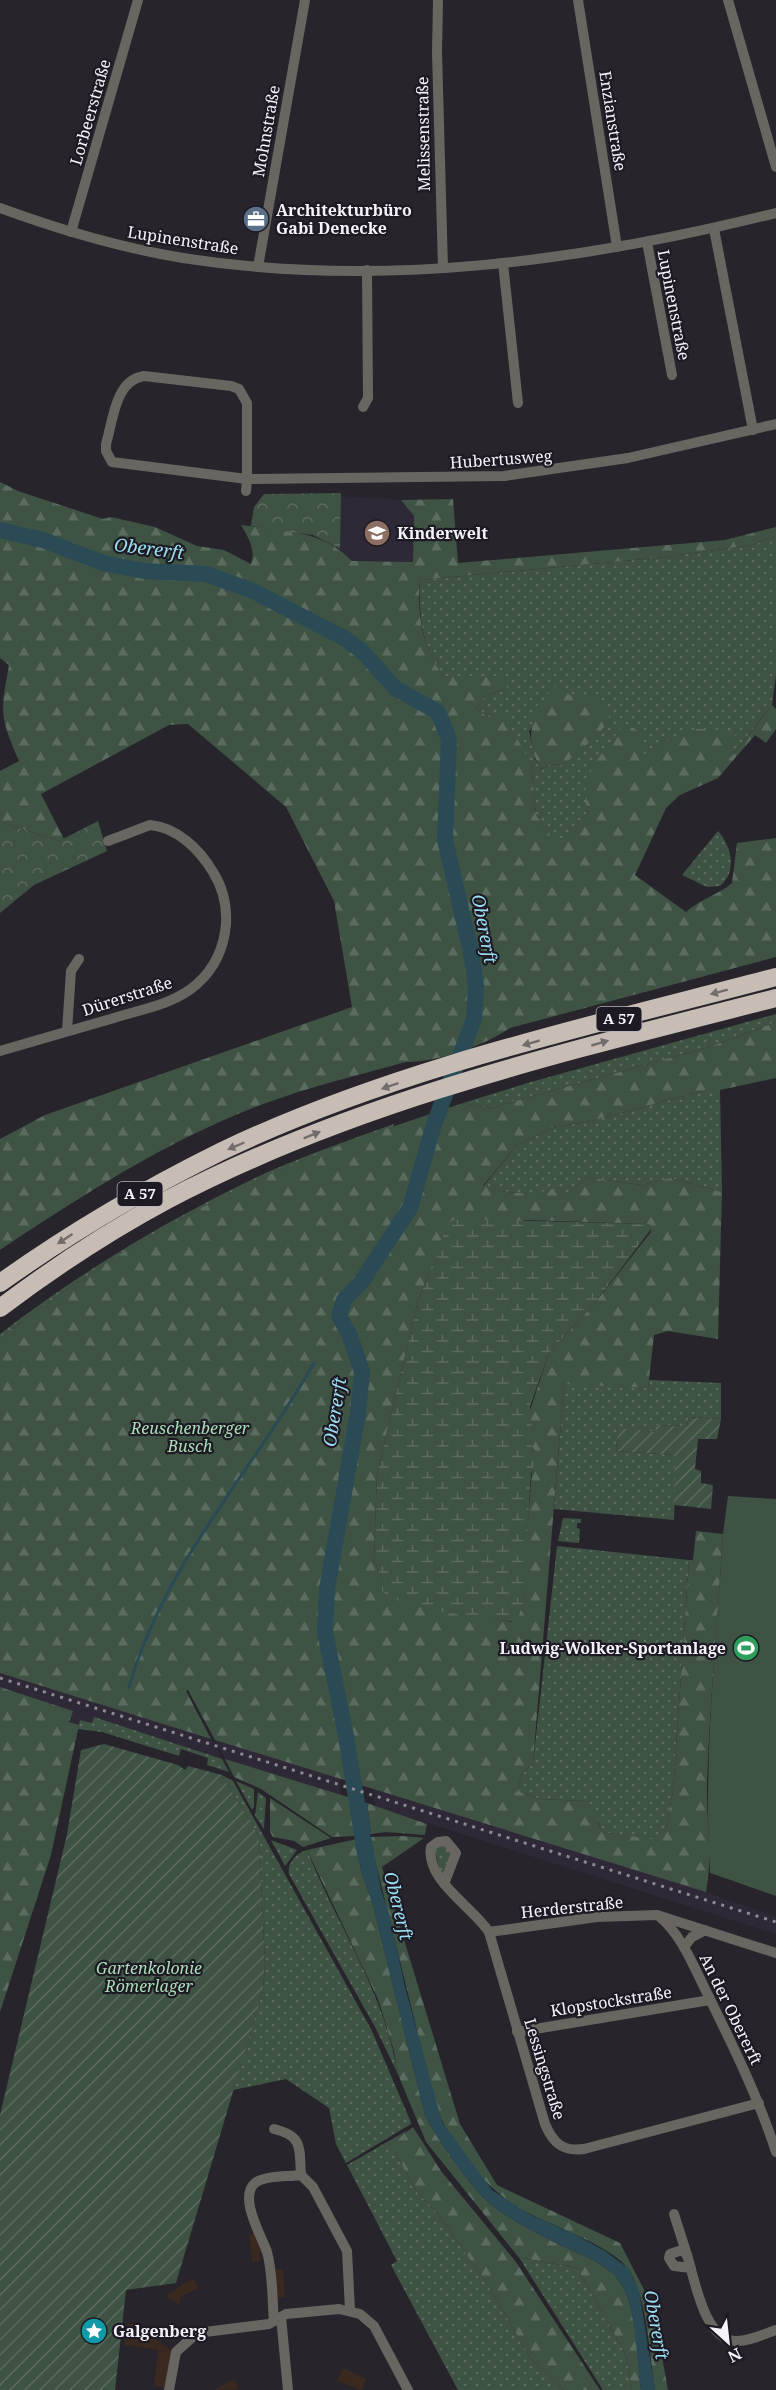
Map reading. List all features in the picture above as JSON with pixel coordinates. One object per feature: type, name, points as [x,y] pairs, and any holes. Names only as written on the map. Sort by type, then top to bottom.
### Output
[{"type":"highway","name":"A 57","points":[[0,1283],[80,1229],[224,1151],[300,1118],[463,1062],[776,977]]},
{"type":"highway","name":"A 57","points":[[0,1308],[96,1241],[167,1200],[311,1134],[463,1083],[605,1042],[776,998]]},
{"type":"street","name":"Lorbeerstraße","points":[[71,232],[138,0]]},
{"type":"street","name":"Mohnstraße","points":[[258,267],[305,0]]},
{"type":"street","name":"Melissenstraße","points":[[438,0],[437,52],[443,268]]},
{"type":"street","name":"Enzianstraße","points":[[578,0],[617,247]]},
{"type":"street","points":[[728,0],[776,167]]},
{"type":"street","name":"Lupinenstraße","points":[[0,208],[71,232],[181,258],[258,267],[367,270],[443,268],[503,263],[647,242],[714,229],[776,213]]},
{"type":"street","points":[[714,229],[753,430]]},
{"type":"street","name":"Lupinenstraße","points":[[647,242],[672,375]]},
{"type":"street","points":[[503,263],[518,403]]},
{"type":"street","points":[[363,407],[368,398],[367,270]]},
{"type":"street","name":"Hubertusweg","points":[[246,491],[247,479],[247,403],[239,389],[231,386],[144,376],[136,377],[125,384],[106,444],[106,451],[112,462],[247,479],[454,478],[547,472],[628,458],[776,424]]},
{"type":"street","name":"Dürerstraße","points":[[0,1051],[180,996],[198,984],[212,968],[225,937],[225,905],[220,886],[203,857],[191,845],[157,826],[150,825],[108,841]]},
{"type":"street","name":"Dürerstraße","points":[[67,1031],[71,971],[79,958]]},
{"type":"street","name":"Lessingstraße","points":[[444,1884],[482,1921],[489,1932],[547,2130],[557,2145],[565,2149],[584,2149],[759,2103]]},
{"type":"street","name":"Herderstraße","points":[[489,1932],[597,1917],[657,1915],[776,1953]]},
{"type":"street","name":"An der Obererft","points":[[657,1915],[672,1929],[684,1947],[759,2103],[776,2152]]},
{"type":"street","name":"An der Obererft","points":[[684,1947],[692,1937],[705,1930]]},
{"type":"street","name":"Klopstockstraße","points":[[517,2032],[710,2000]]},
{"type":"street","points":[[274,2129],[290,2133],[296,2139],[301,2175],[313,2187],[347,2251],[350,2310]]},
{"type":"street","points":[[288,2390],[267,2253],[253,2222],[249,2194],[253,2186],[260,2181],[301,2175]]},
{"type":"street","points":[[674,2214],[707,2318],[719,2336],[737,2342],[776,2330]]},
{"type":"street","points":[[687,2255],[682,2250],[676,2250],[670,2254],[669,2258],[674,2266],[691,2268]]},
{"type":"street","points":[[169,2390],[177,2352],[197,2333],[269,2324],[286,2314],[339,2309],[350,2310],[374,2326],[408,2390]]},
{"type":"shaded area","name":"Kinderwelt","points":[[341,496],[401,500],[414,516],[413,562],[352,561],[340,549]]},
{"type":"shaded area","points":[[0,1673],[211,1739],[222,1759],[94,1717],[92,1723],[81,1720],[79,1725],[69,1722],[72,1713],[0,1687]]},
{"type":"shaded area","points":[[215,1740],[340,1778],[341,1795],[225,1759]]},
{"type":"shaded area","points":[[373,1789],[667,1878],[776,1917],[776,1934],[380,1808],[375,1805]]},
{"type":"shaded area","points":[[253,2230],[264,2253],[259,2253],[260,2261],[252,2262],[249,2235],[253,2234]]},
{"type":"shaded area","points":[[283,2269],[285,2297],[277,2297],[274,2270]]},
{"type":"shaded area","points":[[193,2278],[198,2288],[181,2297],[179,2305],[165,2296]]},
{"type":"shaded area","points":[[127,2324],[134,2324],[171,2350],[165,2387],[154,2386],[158,2350],[124,2345]]},
{"type":"shaded area","points":[[343,2368],[366,2379],[362,2390],[337,2381]]},
{"type":"shaded area","points":[[234,2379],[239,2389],[214,2390]]},
{"type":"green space","points":[[0,482],[18,491],[103,519],[111,517],[155,527],[197,546],[224,550],[251,564],[252,548],[241,525],[286,530],[315,537],[341,551],[352,561],[413,562],[414,516],[401,500],[453,499],[458,563],[725,540],[776,527],[776,536],[753,545],[656,558],[420,580],[419,606],[422,630],[430,654],[443,676],[505,676],[507,688],[485,696],[476,709],[490,718],[503,714],[531,763],[536,815],[553,839],[566,837],[582,822],[588,810],[585,798],[589,775],[624,724],[640,732],[640,757],[696,729],[736,731],[731,757],[772,705],[776,709],[776,729],[766,743],[755,735],[718,778],[680,795],[666,808],[635,875],[686,912],[732,883],[737,843],[776,838],[776,957],[510,1028],[488,1041],[460,1052],[431,1060],[406,1062],[266,1103],[162,1150],[96,1188],[0,1250],[0,1139],[45,1115],[352,1007],[334,901],[286,807],[188,724],[169,725],[41,794],[64,839],[59,841],[0,822],[0,771],[19,761],[3,714],[9,665],[0,658]]},
{"type":"green space","points":[[341,493],[340,549],[313,535],[251,526],[254,507],[264,494]]},
{"type":"green space","points":[[776,536],[776,675],[772,705],[730,758],[736,731],[672,739],[640,758],[588,810],[581,826],[565,839],[552,839],[536,815],[531,763],[490,718],[476,709],[485,696],[507,688],[443,676],[430,653],[423,630],[420,580],[656,558],[753,545]],"holes":[[[575,697],[579,749],[562,765],[551,764],[541,769],[535,759],[529,731],[552,703]]]},
{"type":"green space","points":[[554,686],[574,697],[594,697],[607,710],[610,721],[562,765],[551,764],[541,769],[533,753],[531,738],[533,722],[537,705],[552,703],[548,691]]},
{"type":"green space","points":[[98,821],[107,851],[34,885],[0,913],[0,822],[59,841]]},
{"type":"green space","points":[[718,831],[729,851],[731,866],[726,880],[720,886],[707,887],[682,875]]},
{"type":"green space","points":[[776,1014],[776,1022],[709,1047],[490,1108],[463,1103],[531,1082]]},
{"type":"green space","name":"Reuschenberger Busch","points":[[776,1022],[776,1078],[720,1090],[707,1090],[591,1121],[552,1128],[517,1145],[483,1186],[521,1193],[540,1192],[559,1187],[567,1194],[587,1177],[641,1185],[671,1178],[722,1192],[718,1339],[668,1331],[654,1335],[648,1388],[564,1384],[533,1763],[522,1774],[517,1791],[540,1799],[584,1801],[593,1809],[602,1832],[652,1839],[666,1828],[673,1791],[689,1560],[693,1560],[696,1531],[723,1534],[708,1751],[709,1865],[706,1892],[215,1740],[188,1690],[186,1691],[211,1739],[0,1673],[0,1338],[61,1293],[124,1252],[223,1197],[307,1158],[463,1103],[490,1108],[709,1047]],"holes":[[[525,1220],[649,1224],[651,1232],[594,1304],[549,1353],[530,1410],[529,1442],[534,1450],[523,1605],[511,1622],[464,1613],[383,1591],[382,1579],[374,1560],[377,1474],[418,1301],[430,1270]]]},
{"type":"green space","points":[[707,1090],[720,1090],[722,1192],[671,1178],[641,1185],[587,1177],[567,1194],[559,1187],[540,1192],[512,1193],[483,1187],[517,1145],[552,1128],[591,1121]]},
{"type":"green space","points":[[394,1124],[392,1128],[273,1173],[189,1215],[92,1272],[0,1338],[0,1334],[91,1269],[187,1213],[270,1171]]},
{"type":"green space","points":[[459,1219],[649,1224],[652,1228],[594,1304],[549,1353],[530,1406],[532,1431],[529,1442],[533,1450],[534,1466],[531,1474],[523,1605],[516,1622],[441,1612],[388,1597],[382,1591],[382,1579],[374,1560],[377,1474],[418,1301],[446,1228],[451,1221]]},
{"type":"green space","points":[[649,1380],[721,1383],[721,1419],[689,1417],[687,1426],[657,1425],[655,1432],[618,1429],[616,1451],[676,1455],[674,1520],[554,1509],[564,1383],[648,1388]]},
{"type":"green space","points":[[689,1417],[721,1419],[717,1439],[698,1439],[695,1469],[701,1471],[701,1483],[713,1485],[711,1509],[674,1505],[675,1455],[616,1451],[618,1428],[655,1432],[656,1425],[687,1426]]},
{"type":"green space","name":"Ludwig-Wolker-Sportanlage","points":[[728,1496],[776,1499],[776,1896],[710,1873],[709,1746],[723,1534]]},
{"type":"green space","points":[[563,1518],[581,1519],[581,1523],[577,1523],[577,1528],[580,1529],[579,1543],[558,1541]]},
{"type":"green space","points":[[557,1546],[689,1560],[673,1791],[666,1828],[652,1840],[601,1832],[599,1823],[584,1801],[540,1799],[517,1791],[522,1774],[533,1763]]},
{"type":"green space","points":[[0,1687],[73,1711],[69,1722],[79,1725],[51,1855],[0,2012]]},
{"type":"green space","points":[[94,1717],[222,1759],[229,1772],[207,1765],[208,1758],[181,1749],[179,1756],[102,1732],[78,1729],[80,1720],[92,1723]]},
{"type":"green space","name":"Gartenkolonie Römerlager","points":[[104,1744],[178,1765],[185,1770],[188,1766],[222,1775],[259,1836],[265,1964],[263,1991],[176,2283],[126,2290],[115,2390],[0,2390],[0,2115],[67,1834],[81,1750]]},
{"type":"green space","points":[[225,1759],[351,1798],[357,1836],[332,1837],[261,1789],[234,1777]]},
{"type":"green space","points":[[222,1775],[233,1781],[371,2029],[410,2120],[411,2124],[346,2163],[336,2144],[329,2108],[286,2079],[233,2090],[263,1991],[265,1964],[259,1836]]},
{"type":"green space","points":[[236,1781],[254,1789],[252,1810]]},
{"type":"green space","points":[[258,1792],[266,1798],[264,1829],[255,1816]]},
{"type":"green space","points":[[270,1798],[331,1838],[303,1847],[294,1841],[273,1837],[270,1832]]},
{"type":"green space","points":[[367,1803],[427,1824],[425,1835],[386,1832],[371,1834]]},
{"type":"green space","points":[[371,1837],[424,1838],[382,1867],[460,2124],[497,2185],[620,2243],[653,2307],[668,2390],[655,2390],[644,2312],[629,2270],[622,2262],[598,2246],[530,2214],[500,2194],[474,2169],[443,2123],[436,2107]]},
{"type":"green space","points":[[357,1839],[361,1871],[373,1905],[425,2115],[462,2172],[493,2206],[552,2241],[601,2264],[617,2278],[631,2309],[641,2390],[632,2390],[626,2355],[577,2268],[520,2259],[426,2142],[397,2072],[394,2051],[378,1999],[307,1850]]},
{"type":"green space","points":[[271,1840],[297,1850],[285,1866]]},
{"type":"green space","points":[[447,1844],[452,1853],[446,1874],[441,1874],[434,1849]]},
{"type":"green space","points":[[307,1850],[371,1986],[391,2043],[397,2072],[375,2027],[289,1874],[289,1866],[293,1859],[299,1853]]},
{"type":"green space","points":[[413,2127],[441,2171],[516,2262],[600,2390],[563,2390],[531,2359],[486,2282],[437,2213],[417,2192],[396,2154],[387,2147]]},
{"type":"green space","points":[[408,2130],[388,2147],[396,2154],[417,2192],[437,2213],[486,2282],[531,2359],[563,2390],[458,2390],[391,2265],[397,2261],[347,2165]]},
{"type":"green space","points":[[520,2259],[577,2268],[626,2355],[632,2390],[603,2390]]},
{"type":"water","points":[[351,1798],[367,1803],[371,1834],[357,1836]]},
{"type":"water","points":[[371,1837],[381,1890],[389,1913],[405,1987],[442,2122],[492,2190],[529,2214],[605,2251],[628,2268],[639,2290],[655,2390],[641,2390],[631,2309],[617,2278],[601,2264],[552,2241],[493,2206],[462,2172],[425,2115],[373,1905],[361,1871],[357,1839]]},
{"type":"waterway","name":"Obererft","points":[[0,530],[43,540],[103,563],[144,571],[206,574],[253,591],[344,638],[362,651],[395,688],[438,712],[449,740],[445,840],[471,952],[476,985],[474,1019],[434,1124],[410,1208],[362,1281],[344,1300],[339,1316],[350,1336],[362,1372],[358,1413],[327,1589],[325,1632],[346,1736],[366,1859]]},
{"type":"waterway","points":[[129,1687],[145,1641],[187,1558],[314,1363]]},
{"type":"railway","points":[[0,1678],[776,1922]]},
{"type":"place","name":"Architekturbüro Gabi Denecke","points":[[256,219]]},
{"type":"place","name":"Kinderwelt","points":[[377,533]]},
{"type":"place","name":"Ludwig-Wolker-Sportanlage","points":[[746,1648]]},
{"type":"place","name":"Galgenberg","points":[[94,2331]]}]
